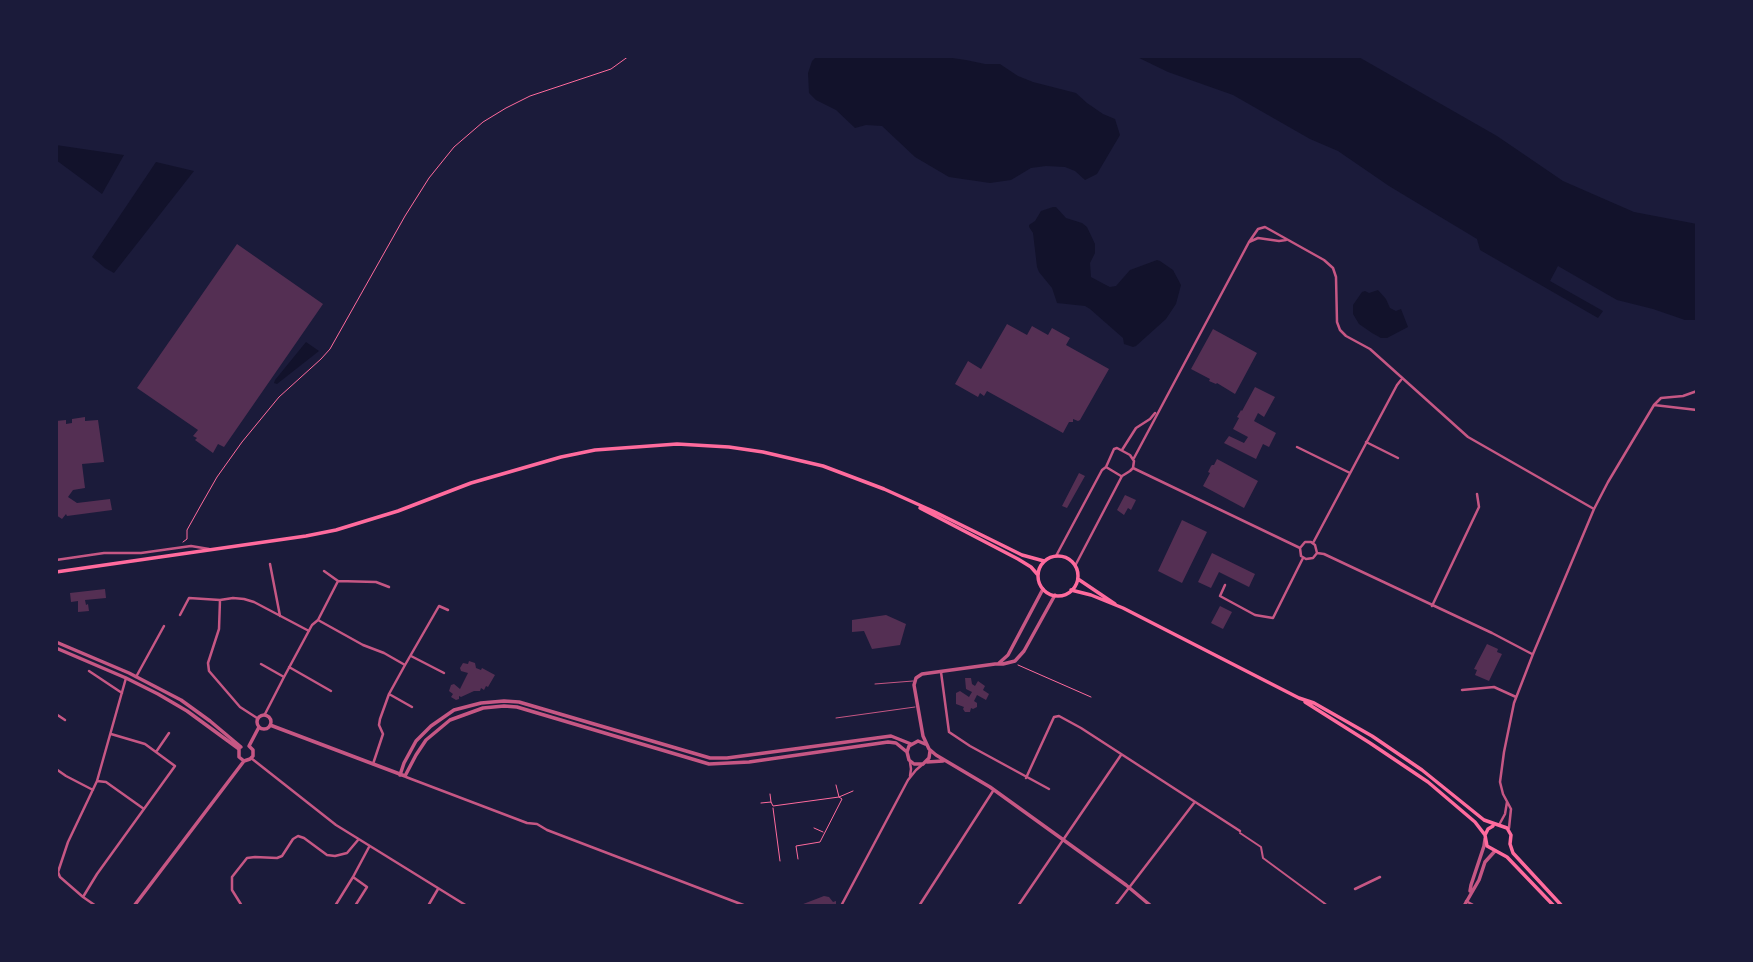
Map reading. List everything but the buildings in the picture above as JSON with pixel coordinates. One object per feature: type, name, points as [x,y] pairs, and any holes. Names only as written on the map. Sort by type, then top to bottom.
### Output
[{"type":"main road","points":[[57,573],[336,530],[534,464],[595,450],[688,445],[764,452],[823,466],[884,489],[1022,555],[1044,561]]},
{"type":"main road","points":[[884,489],[1018,559],[1038,575]]},
{"type":"main road","points":[[1056,556],[1066,558],[1075,566],[1077,578],[1071,590],[1065,594],[1048,593],[1039,583],[1039,568],[1044,561],[1056,556]]},
{"type":"main road","points":[[1077,578],[1123,608]]},
{"type":"main road","points":[[1071,590],[1123,608],[1299,698],[1387,754],[1428,782],[1478,825],[1487,846],[1510,861],[1554,906]]},
{"type":"main road","points":[[1299,698],[1314,703],[1372,736],[1422,770],[1481,818],[1503,826],[1509,831],[1510,844],[1517,858],[1562,906]]},
{"type":"main road","points":[[1485,837],[1488,829],[1497,825]]},
{"type":"main road","points":[[1496,851],[1505,849],[1510,844]]},
{"type":"street","points":[[1075,566],[1122,476],[1133,468],[1134,458],[1248,242],[1261,227],[1324,260],[1333,268],[1336,277],[1336,314],[1340,330],[1346,336],[1370,349],[1468,436],[1594,509]]},
{"type":"street","points":[[1248,242],[1258,238],[1287,240]]},
{"type":"street","points":[[1313,543],[1396,385],[1402,380]]},
{"type":"street","points":[[1509,831],[1511,809],[1500,782],[1516,697],[1594,509],[1654,405],[1661,398],[1683,396],[1697,391]]},
{"type":"street","points":[[1654,405],[1697,410]]},
{"type":"street","points":[[1122,450],[1136,428],[1158,411]]},
{"type":"street","points":[[1366,442],[1398,458]]},
{"type":"street","points":[[1297,447],[1350,473]]},
{"type":"street","points":[[1056,556],[1113,450],[1117,448],[1134,458]]},
{"type":"street","points":[[1106,467],[1122,476]]},
{"type":"street","points":[[1133,468],[1300,548]]},
{"type":"street","points":[[1432,606],[1479,507],[1477,494]]},
{"type":"street","points":[[1305,542],[1313,543],[1317,547],[1317,553],[1308,560],[1303,558],[1300,548],[1305,542]]},
{"type":"street","points":[[56,560],[197,546],[212,550]]},
{"type":"street","points":[[1317,553],[1533,654]]},
{"type":"street","points":[[1225,585],[1220,596],[1255,615],[1273,618],[1303,558]]},
{"type":"street","points":[[270,564],[279,616]]},
{"type":"street","points":[[324,571],[338,582],[376,582],[390,587]]},
{"type":"street","points":[[257,718],[265,714],[338,582]]},
{"type":"street","points":[[998,664],[1008,655],[1043,589]]},
{"type":"street","points":[[908,780],[930,755],[920,727],[915,681],[922,674],[1015,661],[1021,656],[1055,595]]},
{"type":"street","points":[[180,615],[189,598],[244,599],[309,631]]},
{"type":"street","points":[[220,600],[219,629],[208,663],[209,671],[240,707],[257,718]]},
{"type":"street","points":[[373,764],[383,734],[379,725],[380,719],[389,694],[439,606],[448,610]]},
{"type":"street","points":[[318,620],[405,665]]},
{"type":"street","points":[[136,677],[164,626]]},
{"type":"street","points":[[56,642],[72,654],[99,666],[136,677],[181,700],[240,748]]},
{"type":"street","points":[[56,648],[127,675],[187,711],[240,748]]},
{"type":"street","points":[[411,656],[444,673]]},
{"type":"street","points":[[261,664],[284,677]]},
{"type":"street","points":[[289,667],[331,691]]},
{"type":"street","points":[[89,671],[122,693]]},
{"type":"street","points":[[941,672],[949,732],[1049,789]]},
{"type":"street","points":[[96,906],[58,874],[59,865],[97,781],[127,675]]},
{"type":"street","points":[[1462,690],[1494,687],[1516,697]]},
{"type":"street","points":[[389,694],[412,707]]},
{"type":"street","points":[[403,776],[404,763],[416,741],[431,726],[454,710],[492,702],[519,702],[710,758],[891,736],[913,743],[921,742],[945,761],[994,791],[1151,906]]},
{"type":"street","points":[[403,776],[434,732],[457,716],[487,707],[517,707],[709,764],[896,743],[907,752],[911,769],[908,780],[841,906]]},
{"type":"street","points":[[56,714],[65,720]]},
{"type":"street","points":[[265,714],[271,722],[284,730],[527,823],[537,824],[746,906]]},
{"type":"street","points":[[1027,778],[1054,717],[1059,716],[1240,832],[1261,847],[1263,858],[1328,906]]},
{"type":"street","points":[[257,718],[259,727],[264,729],[271,722]]},
{"type":"street","points":[[249,746],[259,727]]},
{"type":"street","points":[[907,752],[918,739],[920,727]]},
{"type":"street","points":[[156,752],[169,733]]},
{"type":"street","points":[[83,897],[175,766],[145,744],[111,734]]},
{"type":"street","points":[[240,748],[249,746]]},
{"type":"street","points":[[134,906],[244,761],[251,758],[254,753],[249,746]]},
{"type":"street","points":[[240,748],[239,757],[244,761]]},
{"type":"street","points":[[1018,906],[1121,755]]},
{"type":"street","points":[[251,758],[358,840],[467,906]]},
{"type":"street","points":[[909,760],[914,764],[945,761]]},
{"type":"street","points":[[56,769],[93,790]]},
{"type":"street","points":[[97,781],[106,782],[144,809]]},
{"type":"street","points":[[919,906],[994,791]]},
{"type":"street","points":[[1115,906],[1195,802]]},
{"type":"street","points":[[1497,825],[1505,814],[1507,802]]},
{"type":"street","points":[[242,906],[232,890],[232,877],[247,858],[282,856],[298,836],[327,855],[335,856],[347,853],[358,840]]},
{"type":"street","points":[[1470,894],[1485,837]]},
{"type":"street","points":[[337,905],[369,846]]},
{"type":"street","points":[[1475,906],[1465,904],[1479,880],[1485,862],[1496,851]]},
{"type":"street","points":[[353,877],[367,887],[355,906]]},
{"type":"street","points":[[1356,889],[1380,877]]},
{"type":"street","points":[[428,906],[438,889]]},
{"type":"lane","points":[[875,684],[915,681]]},
{"type":"lane","points":[[836,718],[917,707]]},
{"type":"path","points":[[173,548],[187,539],[187,530],[212,486],[262,416],[330,349],[405,216],[429,178],[454,147],[483,122],[506,108],[530,96],[611,69],[629,56]]},
{"type":"path","points":[[1017,663],[1091,697]]},
{"type":"path","points":[[798,859],[796,846],[820,842],[825,833],[842,799],[836,785]]},
{"type":"path","points":[[773,806],[839,797],[853,791]]},
{"type":"path","points":[[771,794],[780,861]]},
{"type":"path","points":[[761,803],[771,802]]},
{"type":"path","points":[[814,828],[825,833]]},
{"type":"shaded area","points":[[817,56],[939,56],[1000,64],[1033,82],[1076,93],[1103,114],[1115,119],[1120,135],[1097,174],[1085,180],[1065,167],[1046,166],[1031,168],[1011,180],[990,183],[949,177],[915,157],[882,126],[866,125],[855,128],[836,110],[816,100],[809,93],[808,73]]},
{"type":"shaded area","points":[[1135,56],[1357,56],[1497,136],[1563,181],[1634,212],[1697,224],[1697,320],[1685,320],[1617,300],[1558,266],[1550,281],[1603,311],[1598,318],[1480,250],[1477,239],[1389,186],[1338,151],[1310,139],[1233,95],[1168,72]]},
{"type":"shaded area","points":[[56,145],[124,155],[102,194],[56,160]]},
{"type":"shaded area","points":[[156,162],[194,171],[114,273],[92,257]]},
{"type":"shaded area","points":[[1053,207],[1066,218],[1087,227],[1095,244],[1095,253],[1090,263],[1091,277],[1104,284],[1116,286],[1130,270],[1157,260],[1173,270],[1181,285],[1176,304],[1166,319],[1136,346],[1124,344],[1123,338],[1085,306],[1057,303],[1052,288],[1037,267],[1033,233],[1029,227],[1041,211]]},
{"type":"shaded area","points":[[1378,290],[1390,308],[1396,311],[1401,309],[1408,327],[1387,338],[1381,338],[1359,324],[1353,314],[1353,305],[1362,292]]},
{"type":"shaded area","points":[[306,342],[319,351],[277,384],[274,383],[275,380]]}]
